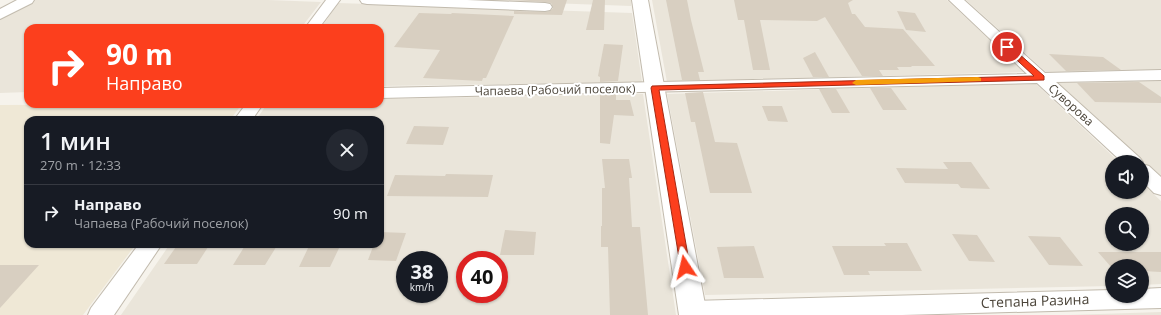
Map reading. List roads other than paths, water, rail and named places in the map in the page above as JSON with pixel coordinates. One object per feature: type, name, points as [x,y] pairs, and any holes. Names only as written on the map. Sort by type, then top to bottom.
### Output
[{"type":"street","points":[[0,15],[27,0]]},
{"type":"street","points":[[315,24],[333,0]]},
{"type":"street","points":[[367,0],[546,7]]},
{"type":"street","points":[[640,0],[693,313]]},
{"type":"street","name":"Суворова","points":[[956,0],[1125,155]]},
{"type":"street","name":"Чапаева (Рабочий поселок)","points":[[384,93],[654,88],[1161,75]]},
{"type":"street","points":[[1149,177],[1161,188]]},
{"type":"street","points":[[100,315],[148,248]]},
{"type":"street","name":"Степана Разина","points":[[693,313],[1161,298]]}]
